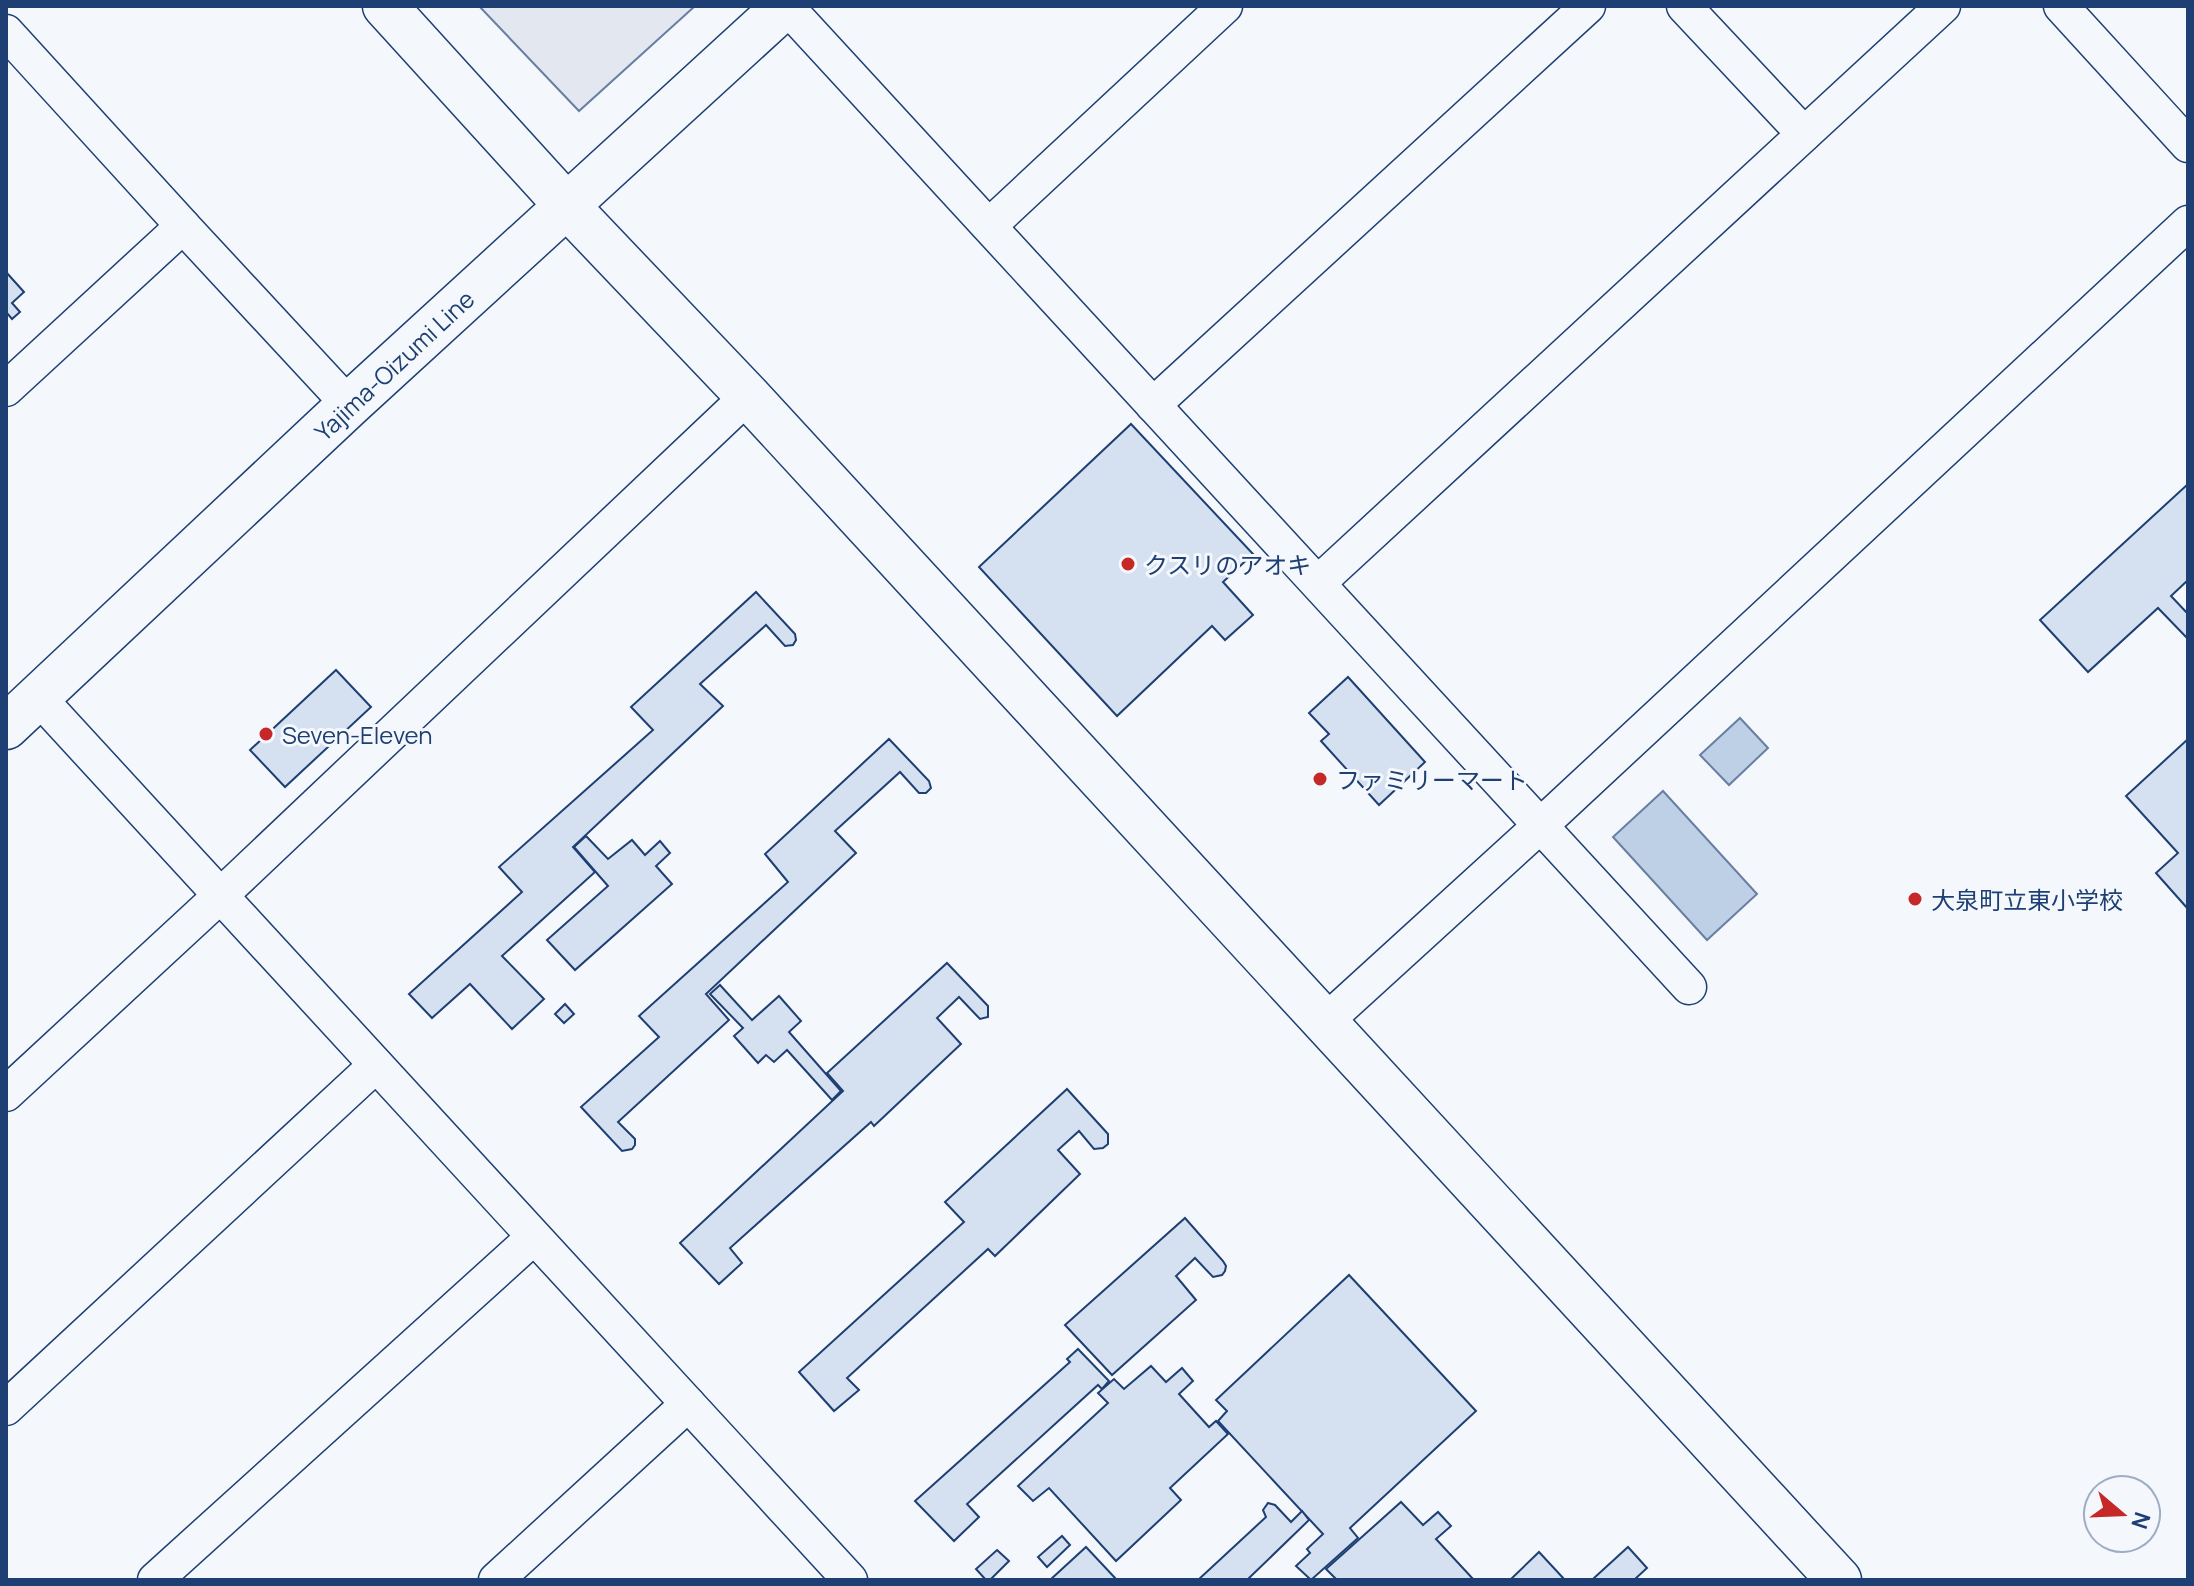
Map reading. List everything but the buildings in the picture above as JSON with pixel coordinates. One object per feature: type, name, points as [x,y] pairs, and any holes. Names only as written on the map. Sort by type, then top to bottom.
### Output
[{"type":"street","points":[[385,6],[1839,1580]]},
{"type":"street","points":[[786,6],[1689,987]]},
{"type":"street","name":"Yajima-Oizumi Line","points":[[6,727],[349,405],[786,6]]},
{"type":"street","points":[[989,226],[1225,6]]},
{"type":"street","points":[[1153,405],[1588,6]]},
{"type":"street","points":[[1684,6],[1804,134]]},
{"type":"street","points":[[1318,583],[1943,6]]},
{"type":"street","points":[[2064,7],[2188,145]]},
{"type":"street","points":[[6,32],[349,405]]},
{"type":"street","points":[[1325,1022],[2188,223]]},
{"type":"street","points":[[6,389],[183,226]]},
{"type":"street","points":[[6,1094],[220,896],[748,396]]},
{"type":"street","points":[[38,697],[844,1578]]},
{"type":"street","points":[[6,1408],[376,1065]]},
{"type":"street","points":[[155,1580],[534,1237]]},
{"type":"street","points":[[496,1580],[688,1404]]},
{"type":"shaded area","points":[[479,6],[695,6],[579,111]]},
{"type":"water","points":[[1740,718],[1768,748],[1729,785],[1700,755]]},
{"type":"water","points":[[1663,791],[1757,894],[1707,940],[1613,837]]},
{"type":"place","name":"クスリのアオキ","points":[[1128,564]]},
{"type":"place","name":"Seven-Eleven","points":[[266,734]]},
{"type":"place","name":"ファミリーマート","points":[[1320,779]]},
{"type":"place","name":"大泉町立東小学校","points":[[1915,899]]}]
